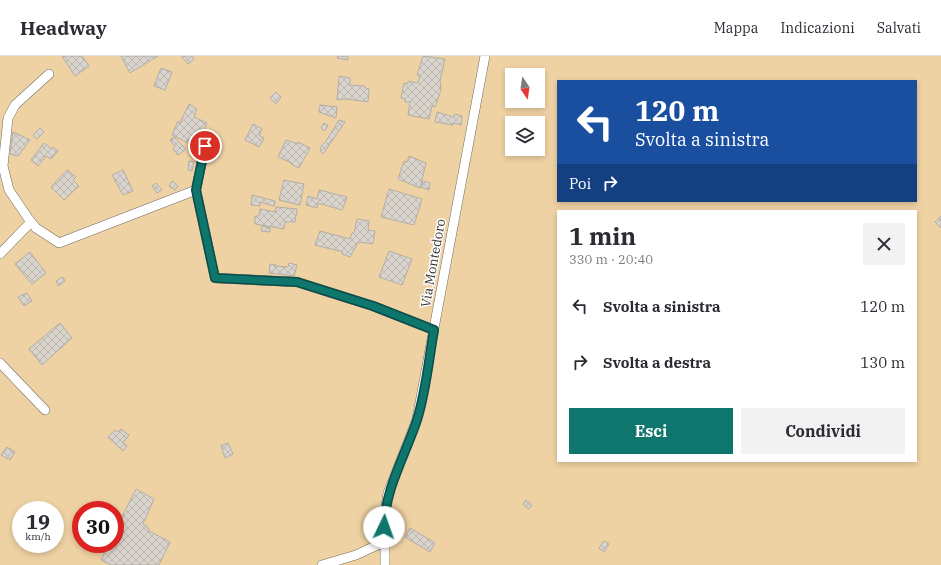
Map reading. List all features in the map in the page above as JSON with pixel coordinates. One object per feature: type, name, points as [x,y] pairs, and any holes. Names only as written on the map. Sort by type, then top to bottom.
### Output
[{"type":"street","name":"Via Montedoro","points":[[385,565],[385,512],[388,493],[418,419],[485,56]]},
{"type":"street","points":[[49,74],[15,105],[8,118],[6,137],[4,166],[9,190],[36,228],[59,243],[196,190]]},
{"type":"street","points":[[205,146],[196,190],[215,278],[297,282],[373,306],[434,330]]},
{"type":"street","points":[[0,254],[31,222]]},
{"type":"street","points":[[1,366],[45,410]]},
{"type":"street","points":[[322,565],[356,555],[384,542]]},
{"type":"shaded area","points":[[0,56],[941,56],[941,565],[0,565]]},
{"type":"building","points":[[62,56],[82,56],[89,66],[75,76]]},
{"type":"building","points":[[121,56],[158,56],[130,73]]},
{"type":"building","points":[[181,56],[192,56],[194,59],[188,64]]},
{"type":"building","points":[[338,56],[348,56],[348,60],[337,58]]},
{"type":"building","points":[[423,56],[445,59],[440,81],[441,90],[435,107],[432,106],[429,119],[408,115],[410,102],[405,102],[405,99],[401,98],[404,83],[408,84],[408,81],[418,83],[420,75],[417,75]]},
{"type":"building","points":[[161,68],[172,72],[165,90],[154,86]]},
{"type":"building","points":[[339,76],[350,78],[350,85],[365,86],[365,88],[369,89],[368,102],[346,99],[337,100]]},
{"type":"building","points":[[276,92],[281,97],[276,104],[270,98]]},
{"type":"building","points":[[189,104],[197,109],[194,117],[207,123],[202,134],[196,132],[190,144],[172,135],[178,121],[180,123]]},
{"type":"building","points":[[320,105],[337,107],[336,118],[319,112]]},
{"type":"building","points":[[437,112],[454,117],[455,114],[462,116],[461,125],[435,122]]},
{"type":"building","points":[[339,120],[345,122],[323,154],[320,147],[326,141]]},
{"type":"building","points":[[324,123],[328,125],[325,131],[321,128]]},
{"type":"building","points":[[253,124],[262,129],[259,135],[264,138],[259,147],[245,140]]},
{"type":"building","points":[[40,128],[44,132],[37,139],[33,135]]},
{"type":"building","points":[[13,132],[30,140],[18,156],[10,154]]},
{"type":"building","points":[[174,137],[186,149],[178,155],[173,149],[175,147],[170,140]]},
{"type":"building","points":[[286,140],[298,144],[298,142],[310,148],[299,168],[278,157]]},
{"type":"building","points":[[44,143],[51,149],[53,147],[58,151],[51,159],[46,156],[38,166],[31,160]]},
{"type":"building","points":[[409,156],[426,163],[420,188],[398,179],[404,161],[407,162]]},
{"type":"building","points":[[189,161],[194,162],[192,171],[188,170]]},
{"type":"building","points":[[67,170],[76,177],[73,180],[79,186],[64,200],[51,187]]},
{"type":"building","points":[[123,170],[133,191],[123,195],[112,175]]},
{"type":"building","points":[[284,180],[304,184],[300,205],[279,200]]},
{"type":"building","points":[[172,181],[178,186],[175,190],[169,186]]},
{"type":"building","points":[[423,181],[430,183],[429,190],[421,187]]},
{"type":"building","points":[[156,183],[162,190],[157,193],[152,186]]},
{"type":"building","points":[[389,189],[422,199],[414,225],[381,217]]},
{"type":"building","points":[[319,190],[347,197],[342,210],[318,203],[317,208],[306,205],[308,196],[317,199]]},
{"type":"building","points":[[252,195],[275,201],[274,206],[260,202],[260,206],[251,205]]},
{"type":"building","points":[[276,207],[297,209],[295,222],[285,222],[284,229],[255,224],[255,216],[259,216],[260,209],[275,212]]},
{"type":"building","points":[[941,216],[941,228],[935,222]]},
{"type":"building","points":[[357,219],[369,221],[368,230],[375,231],[373,244],[358,242],[350,257],[342,254],[343,252],[315,245],[320,231],[350,239],[352,233],[354,233]]},
{"type":"building","points":[[262,226],[270,228],[270,232],[261,231]]},
{"type":"building","points":[[389,251],[412,259],[402,285],[379,277]]},
{"type":"building","points":[[30,252],[46,273],[32,284],[15,264]]},
{"type":"building","points":[[289,263],[297,265],[294,276],[269,273],[270,264],[288,267]]},
{"type":"building","points":[[63,277],[65,281],[58,286],[56,281]]},
{"type":"building","points":[[27,293],[32,301],[24,306],[18,297]]},
{"type":"building","points":[[60,323],[72,338],[42,365],[29,349]]},
{"type":"building","points":[[121,429],[129,435],[123,443],[127,446],[123,451],[108,437],[115,430],[118,432]]},
{"type":"building","points":[[228,443],[233,454],[225,458],[221,446]]},
{"type":"building","points":[[7,447],[15,452],[10,460],[1,455]]},
{"type":"building","points":[[136,489],[154,499],[143,524],[147,526],[149,531],[170,542],[159,565],[111,565],[101,560],[104,553],[124,553],[124,513]]},
{"type":"building","points":[[526,500],[532,505],[529,509],[523,504]]},
{"type":"building","points":[[410,528],[435,543],[430,552],[405,537]]},
{"type":"building","points":[[604,541],[609,544],[604,552],[599,548]]},
{"type":"route","points":[[205,146],[196,190],[215,278],[297,282],[373,306],[434,330],[418,419],[397,474],[388,493],[384,527]]}]
